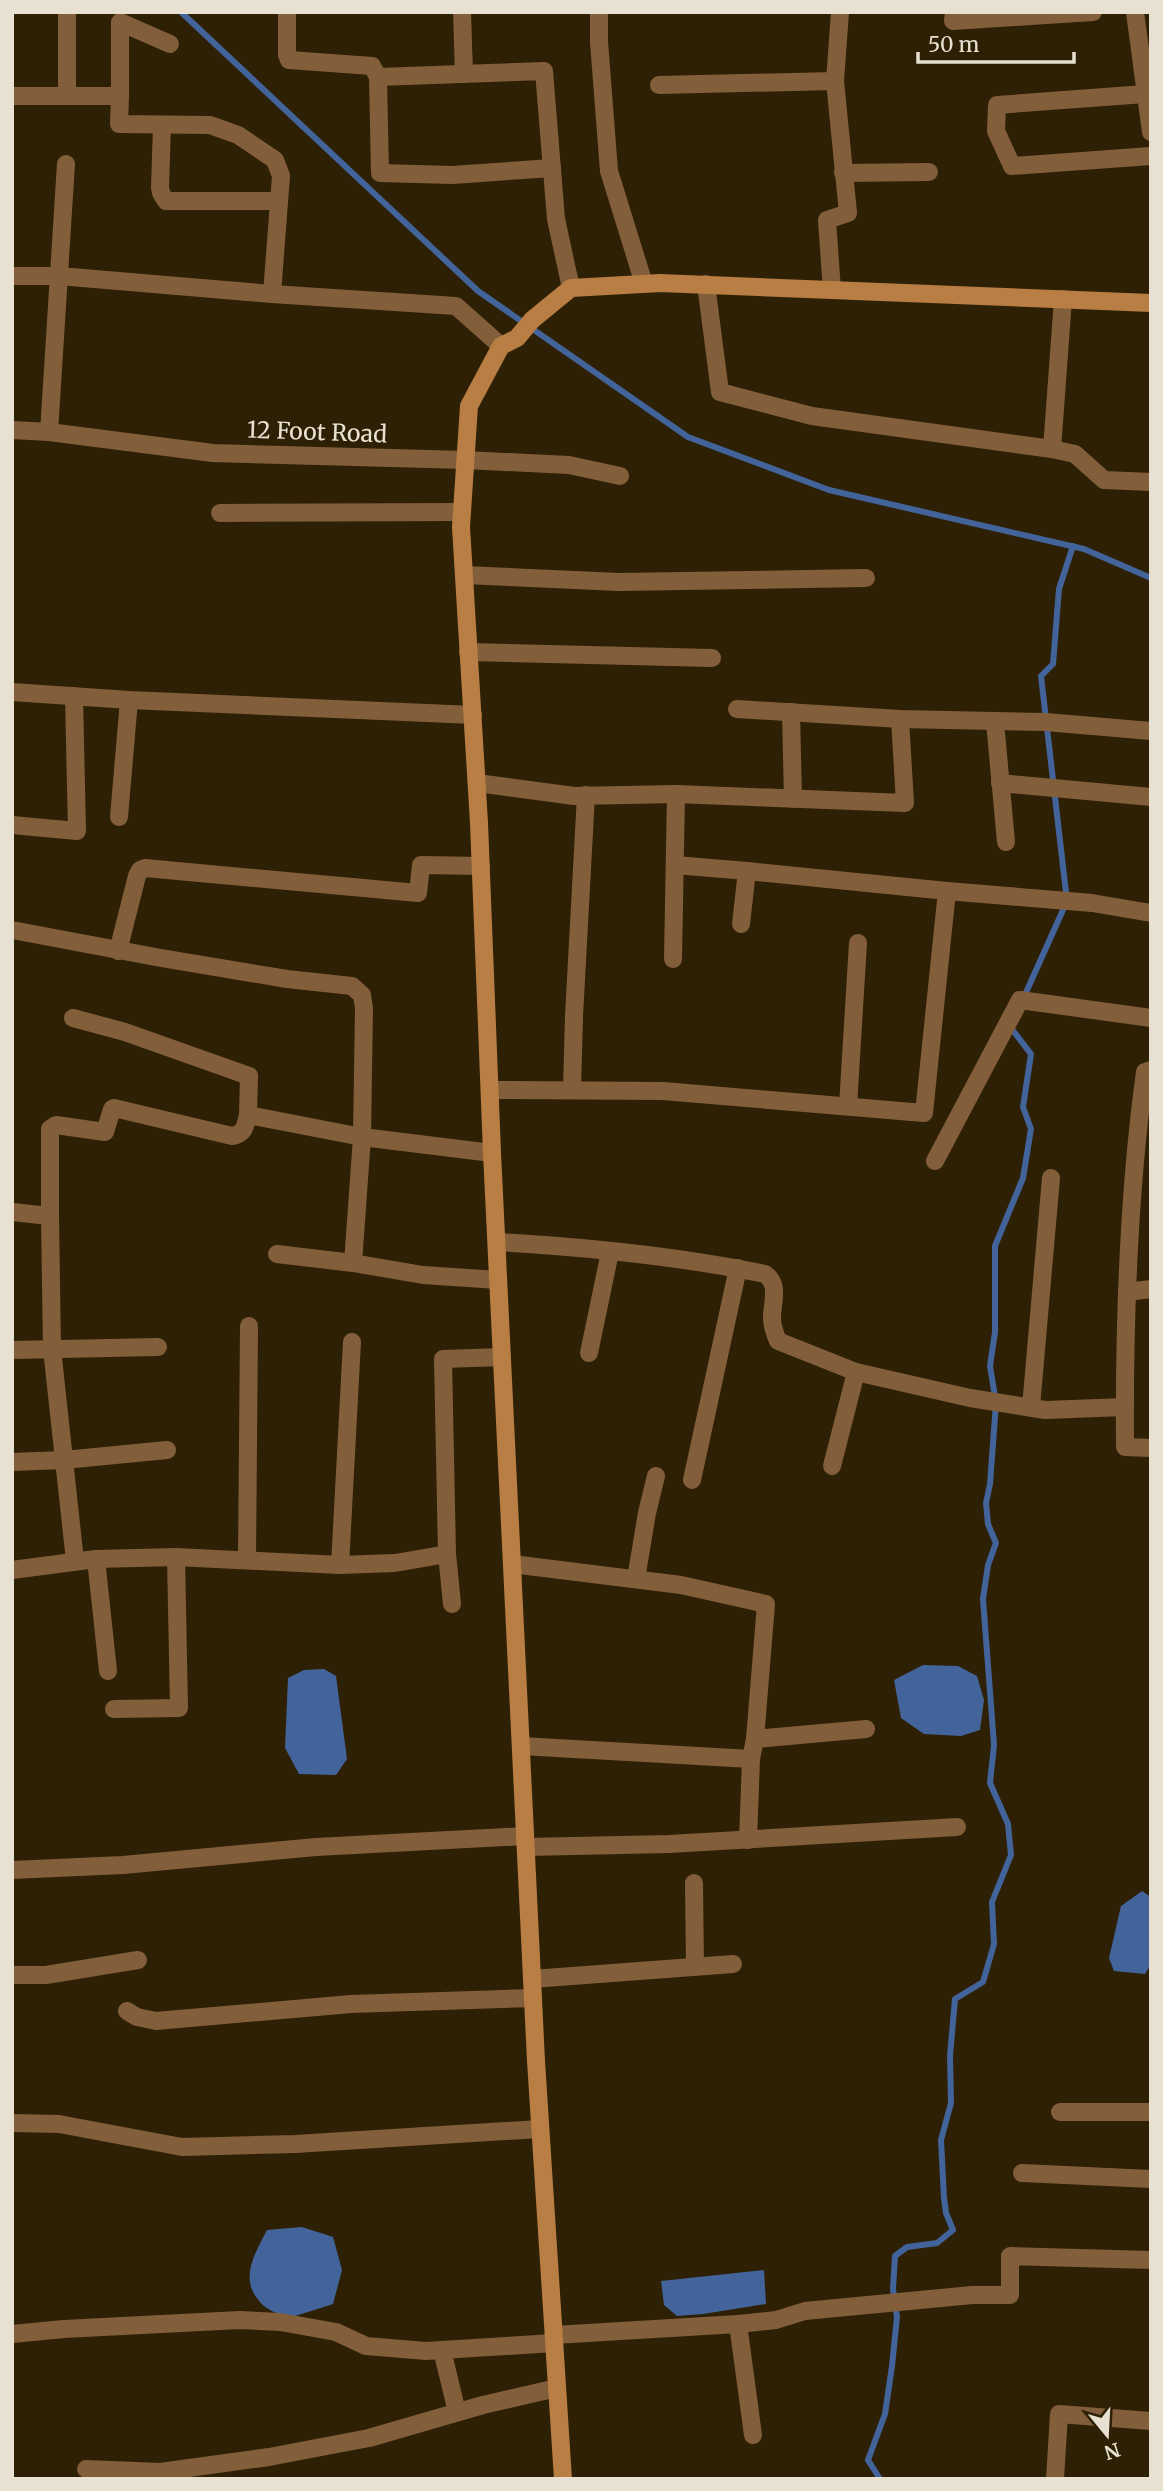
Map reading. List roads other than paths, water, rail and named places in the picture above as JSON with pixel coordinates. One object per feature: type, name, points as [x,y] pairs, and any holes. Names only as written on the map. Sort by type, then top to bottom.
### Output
[{"type":"street","points":[[67,12],[67,96]]},
{"type":"street","points":[[287,12],[289,60],[372,66],[378,77],[380,173],[452,175],[552,168]]},
{"type":"street","points":[[463,12],[464,74]]},
{"type":"street","points":[[598,12],[609,171],[644,284]]},
{"type":"street","points":[[832,289],[827,220],[848,213],[835,81],[840,12]]},
{"type":"street","points":[[954,12],[953,21],[1093,12]]},
{"type":"street","points":[[170,44],[120,22],[119,124],[210,125],[238,135],[275,160],[281,176],[272,294]]},
{"type":"street","points":[[1140,22],[1145,94],[1151,132]]},
{"type":"street","points":[[378,77],[544,71],[556,219],[571,288]]},
{"type":"street","points":[[659,85],[835,81]]},
{"type":"street","points":[[1145,94],[997,105],[996,131],[1012,166],[1151,156]]},
{"type":"street","points":[[12,96],[120,96]]},
{"type":"street","points":[[162,125],[160,194],[166,201],[279,201]]},
{"type":"street","points":[[49,432],[66,164]]},
{"type":"street","points":[[843,173],[929,172]]},
{"type":"street","points":[[12,276],[59,276],[456,306],[509,342]]},
{"type":"street","points":[[706,284],[720,393],[812,416],[1052,449],[1075,454],[1104,480],[1151,482]]},
{"type":"street","points":[[563,2479],[532,1979],[477,783],[464,575],[462,512],[468,406],[509,342],[571,288],[706,284],[1151,303]]},
{"type":"street","points":[[1052,449],[1063,299]]},
{"type":"street","name":"12 Foot Road","points":[[12,430],[49,432],[213,453],[465,460],[569,466],[620,476]]},
{"type":"street","points":[[220,513],[462,512]]},
{"type":"street","points":[[464,575],[619,582],[866,578]]},
{"type":"street","points":[[468,652],[712,658]]},
{"type":"street","points":[[12,692],[129,700],[472,715]]},
{"type":"street","points":[[12,825],[77,831],[74,696]]},
{"type":"street","points":[[119,817],[129,700]]},
{"type":"street","points":[[737,709],[900,719],[1046,722],[1151,731]]},
{"type":"street","points":[[791,712],[793,799]]},
{"type":"street","points":[[477,783],[574,796],[676,794],[905,803],[900,719]]},
{"type":"street","points":[[995,722],[1006,842]]},
{"type":"street","points":[[1000,783],[1151,797]]},
{"type":"street","points":[[673,960],[676,794]]},
{"type":"street","points":[[572,1090],[586,795]]},
{"type":"street","points":[[118,951],[136,876],[145,868],[418,893],[421,865],[481,866]]},
{"type":"street","points":[[675,865],[1092,903],[1151,913]]},
{"type":"street","points":[[741,924],[747,871]]},
{"type":"street","points":[[490,1090],[663,1091],[924,1112],[947,891]]},
{"type":"street","points":[[13,935],[287,979],[352,986],[362,995],[362,1137],[353,1263]]},
{"type":"street","points":[[848,1106],[858,943]]},
{"type":"street","points":[[935,1161],[1020,1000],[1151,1018]]},
{"type":"street","points":[[73,1018],[125,1032],[249,1076],[248,1115],[244,1131],[239,1135],[232,1136],[117,1108],[112,1109],[105,1132],[52,1126],[52,1349],[75,1561]]},
{"type":"street","points":[[1151,1070],[1145,1072],[1134,1150],[1125,1407],[1125,1447],[1151,1448]]},
{"type":"street","points":[[248,1115],[362,1137],[492,1153]]},
{"type":"street","points":[[1031,1407],[1051,1178]]},
{"type":"street","points":[[12,1212],[50,1216]]},
{"type":"street","points":[[497,1242],[610,1252],[738,1268],[765,1274],[772,1279],[774,1286],[772,1320],[778,1341],[856,1372],[970,1398],[1045,1410],[1125,1407]]},
{"type":"street","points":[[589,1353],[610,1252]]},
{"type":"street","points":[[277,1254],[423,1275],[498,1280]]},
{"type":"street","points":[[692,1480],[738,1268]]},
{"type":"street","points":[[1127,1292],[1151,1289]]},
{"type":"street","points":[[247,1560],[249,1326]]},
{"type":"street","points":[[341,1565],[352,1342]]},
{"type":"street","points":[[12,1350],[158,1347]]},
{"type":"street","points":[[452,1604],[447,1554],[443,1359],[502,1357]]},
{"type":"street","points":[[832,1466],[856,1372]]},
{"type":"street","points":[[12,1462],[167,1450]]},
{"type":"street","points":[[636,1580],[656,1476]]},
{"type":"street","points":[[12,1570],[96,1559],[176,1557],[341,1565],[395,1563],[447,1554]]},
{"type":"street","points":[[114,1709],[179,1708],[176,1557]]},
{"type":"street","points":[[96,1559],[108,1671]]},
{"type":"street","points":[[512,1564],[681,1585],[766,1604],[751,1759],[748,1840]]},
{"type":"street","points":[[755,1739],[866,1728]]},
{"type":"street","points":[[521,1746],[751,1759]]},
{"type":"street","points":[[12,1870],[122,1865],[316,1847],[748,1840],[957,1827]]},
{"type":"street","points":[[694,1884],[695,1967]]},
{"type":"street","points":[[12,1975],[46,1975],[138,1960]]},
{"type":"street","points":[[532,1979],[733,1964]]},
{"type":"street","points":[[127,2011],[137,2017],[156,2021],[351,2004],[533,1998]]},
{"type":"street","points":[[1060,2112],[1151,2112]]},
{"type":"street","points":[[12,2123],[59,2124],[182,2147],[295,2144],[540,2129]]},
{"type":"street","points":[[1022,2173],[1151,2179]]},
{"type":"street","points":[[12,2334],[240,2320],[279,2322],[336,2332],[366,2346],[442,2350],[776,2320],[805,2311],[972,2295],[1010,2295],[1010,2256],[1151,2260]]},
{"type":"street","points":[[738,2324],[754,2435]]},
{"type":"street","points":[[442,2350],[457,2412]]},
{"type":"street","points":[[86,2469],[160,2472],[270,2457],[369,2438],[457,2412],[557,2388]]},
{"type":"street","points":[[1055,2479],[1059,2414],[1151,2421]]},
{"type":"water","points":[[923,1665],[958,1666],[977,1676],[984,1700],[980,1730],[961,1736],[924,1734],[901,1718],[894,1680]]},
{"type":"water","points":[[324,1669],[336,1676],[347,1759],[336,1775],[299,1774],[285,1748],[288,1678],[304,1670]]},
{"type":"water","points":[[1142,1891],[1151,1897],[1151,1964],[1145,1974],[1114,1971],[1109,1958],[1121,1906]]},
{"type":"water","points":[[302,2227],[333,2237],[342,2270],[333,2304],[289,2318],[266,2308],[256,2297],[251,2288],[250,2268],[267,2230]]},
{"type":"water","points":[[764,2270],[766,2304],[677,2316],[664,2305],[661,2281]]},
{"type":"waterway","points":[[181,12],[478,291],[688,437],[829,490],[1084,549],[1151,578]]},
{"type":"waterway","points":[[1024,997],[1067,901],[1041,676],[1053,664],[1059,589],[1073,546]]},
{"type":"waterway","points":[[880,2479],[868,2460],[885,2414],[892,2366],[897,2317],[893,2289],[895,2256],[907,2247],[937,2243],[953,2230],[946,2213],[941,2140],[951,2103],[950,2056],[955,1999],[983,1982],[994,1944],[992,1902],[1011,1855],[1008,1824],[990,1783],[994,1745],[983,1599],[988,1565],[996,1543],[988,1524],[986,1503],[996,1403],[990,1366],[995,1332],[995,1246],[1023,1178],[1031,1129],[1023,1107],[1031,1054],[1012,1026]]}]
